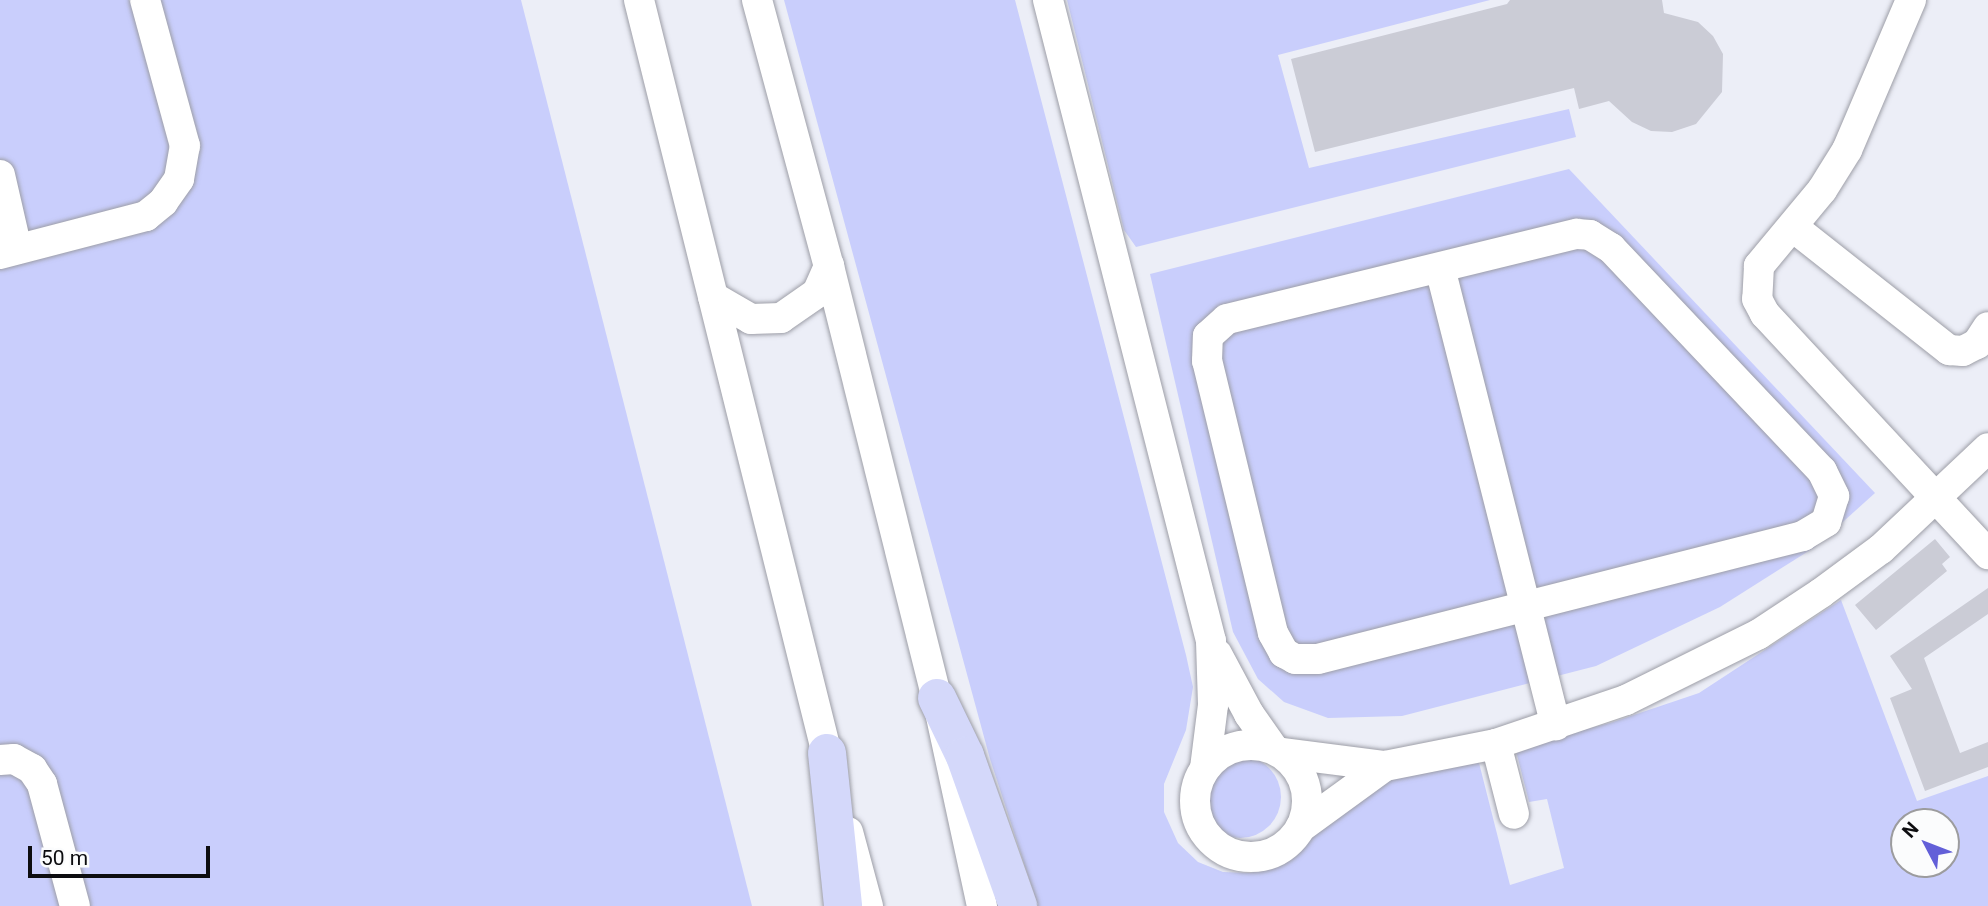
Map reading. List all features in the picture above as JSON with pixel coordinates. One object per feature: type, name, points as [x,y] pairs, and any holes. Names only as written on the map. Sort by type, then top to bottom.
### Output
[{"type":"main road","points":[[937,698],[965,757],[1018,906]]},
{"type":"main road","points":[[827,753],[843,906]]},
{"type":"street","points":[[1,181],[9,251],[146,216],[163,202],[179,179],[185,146],[145,0]]},
{"type":"street","points":[[639,0],[827,753],[868,906]]},
{"type":"street","points":[[757,0],[829,266],[937,698],[982,906]]},
{"type":"street","points":[[1048,0],[1211,640],[1248,714],[1277,750],[1297,767],[1306,786],[1307,807],[1301,827]]},
{"type":"street","points":[[1911,0],[1847,150],[1793,227],[1759,265],[1757,299],[1765,314],[1988,554]]},
{"type":"street","points":[[1793,227],[1949,349],[1963,351],[1977,344],[1988,327]]},
{"type":"street","points":[[1577,234],[1601,240],[1822,471],[1834,496],[1826,522],[1803,536],[1307,661],[1284,653],[1273,633],[1207,361],[1208,336],[1227,319],[1440,268],[1577,234]]},
{"type":"street","points":[[713,297],[751,319],[781,318],[812,299],[829,266]]},
{"type":"street","points":[[1440,268],[1528,606],[1556,726]]},
{"type":"street","points":[[1205,768],[1228,749],[1243,745],[1385,766],[1496,744],[1556,726],[1637,695],[1759,634],[1881,549],[1988,448]]},
{"type":"street","points":[[1211,640],[1213,705],[1205,768],[1196,787],[1195,807],[1200,827],[1213,843],[1240,856],[1271,854],[1289,843],[1301,827],[1385,766]]},
{"type":"street","points":[[1496,744],[1514,814]]},
{"type":"street","points":[[0,760],[13,759],[32,768],[42,784],[75,906]]},
{"type":"shaded area","points":[[0,0],[521,0],[752,906],[0,906]]},
{"type":"shaded area","points":[[784,0],[1015,0],[1193,687],[1186,730],[1164,784],[1164,812],[1178,843],[1198,862],[1223,872],[1250,873],[1274,866],[1365,782],[1477,755],[1510,885],[1564,868],[1547,799],[1529,802],[1515,747],[1610,723],[1699,693],[1841,600],[1917,801],[1988,776],[1988,906],[1038,906],[990,759]]},
{"type":"shaded area","points":[[1067,0],[1490,0],[1278,55],[1309,168],[1569,109],[1576,137],[1136,247],[1124,230]]},
{"type":"shaded area","points":[[1569,169],[1875,493],[1815,547],[1720,607],[1596,666],[1402,716],[1328,718],[1284,702],[1258,679],[1233,632],[1150,274]]},
{"type":"shaded area","points":[[1232,756],[1248,756],[1263,762],[1275,774],[1281,797],[1275,820],[1263,832],[1248,838],[1232,838],[1217,832],[1205,820],[1199,805],[1199,789],[1205,774],[1217,762]]},
{"type":"building","points":[[1510,0],[1662,0],[1664,13],[1698,22],[1713,36],[1723,54],[1722,92],[1696,124],[1672,132],[1651,131],[1632,122],[1609,101],[1579,109],[1574,88],[1315,152],[1291,59],[1507,4]]},
{"type":"building","points":[[1935,539],[1950,557],[1942,564],[1947,571],[1876,630],[1855,605]]},
{"type":"building","points":[[1988,588],[1988,614],[1924,658],[1960,753],[1988,742],[1988,767],[1925,791],[1890,698],[1912,689],[1890,656]]}]
